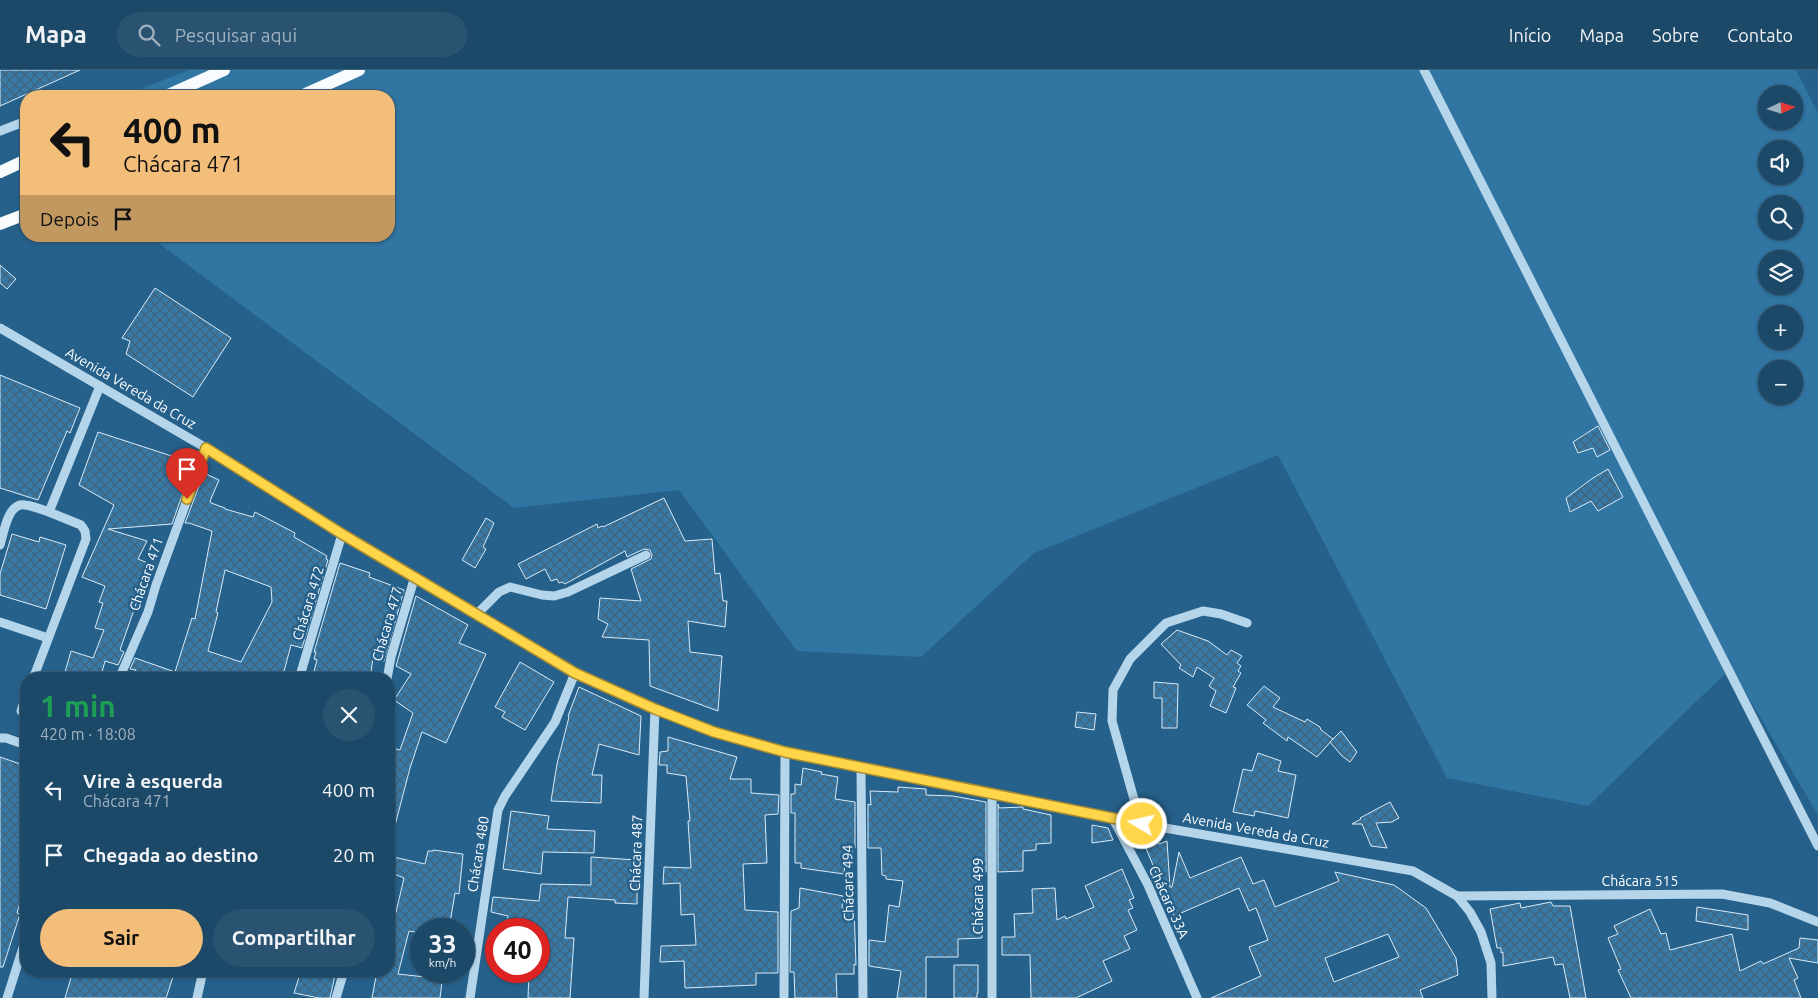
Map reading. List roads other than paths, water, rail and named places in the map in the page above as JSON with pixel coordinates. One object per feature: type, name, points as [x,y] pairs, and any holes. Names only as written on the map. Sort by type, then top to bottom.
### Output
[{"type":"main road","points":[[179,90],[224,70]]},
{"type":"main road","points":[[314,90],[359,70]]},
{"type":"main road","points":[[0,172],[20,163]]},
{"type":"main road","points":[[0,224],[20,216]]},
{"type":"street","points":[[1424,70],[1818,846]]},
{"type":"street","points":[[0,131],[20,123]]},
{"type":"street","name":"Avenida Vereda da Cruz","points":[[0,328],[206,448],[342,534],[575,673],[655,709],[714,732],[785,752],[1113,819],[1413,871],[1457,896],[1481,932],[1491,963],[1492,998]]},
{"type":"street","points":[[49,512],[100,386]]},
{"type":"street","name":"Chácara 471","points":[[121,672],[148,612],[156,584],[206,448]]},
{"type":"street","points":[[0,545],[11,511],[17,505],[25,504],[49,512],[81,525],[86,531],[86,539],[36,672]]},
{"type":"street","name":"Chácara 472","points":[[301,672],[342,534]]},
{"type":"street","points":[[478,614],[499,592],[510,588],[554,596],[568,592],[646,555]]},
{"type":"street","name":"Chácara 477","points":[[388,672],[415,576]]},
{"type":"street","points":[[1142,824],[1112,721],[1113,690],[1130,659],[1166,624],[1203,611],[1221,614],[1247,624]]},
{"type":"street","points":[[0,622],[48,638]]},
{"type":"street","name":"Chácara 480","points":[[470,998],[498,810],[505,796],[555,722],[575,673]]},
{"type":"street","name":"Chácara 487","points":[[644,998],[655,709]]},
{"type":"street","points":[[0,738],[20,743]]},
{"type":"street","points":[[784,998],[785,752]]},
{"type":"street","name":"Chácara 494","points":[[861,768],[862,998]]},
{"type":"street","name":"Chácara 499","points":[[992,793],[992,998]]},
{"type":"street","name":"Chácara 33A","points":[[1113,819],[1148,885],[1197,998]]},
{"type":"street","name":"Chácara 515","points":[[1457,896],[1722,894],[1770,903],[1818,922]]},
{"type":"street","points":[[7,998],[20,957]]},
{"type":"street","points":[[197,998],[202,977]]},
{"type":"street","points":[[336,998],[342,977]]}]
